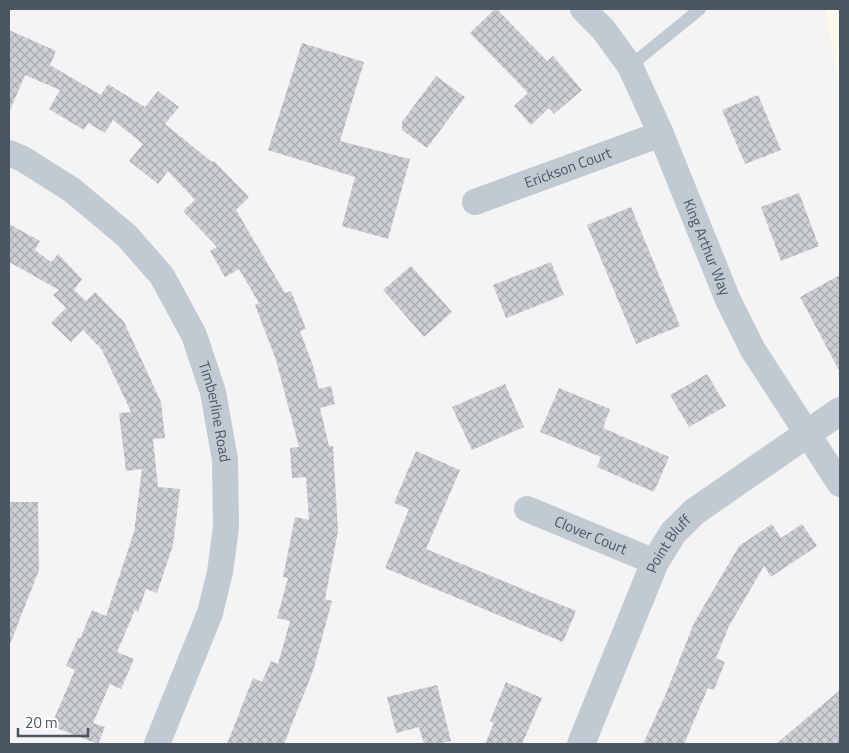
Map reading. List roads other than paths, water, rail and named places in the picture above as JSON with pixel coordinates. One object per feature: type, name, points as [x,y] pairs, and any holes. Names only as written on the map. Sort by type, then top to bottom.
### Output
[{"type":"street","name":"King Arthur Way","points":[[583,9],[603,29],[630,66],[661,134],[728,300],[753,350],[840,484]]},
{"type":"street","name":"Erickson Court","points":[[475,202],[661,134]]},
{"type":"street","name":"Timberline Road","points":[[9,153],[23,159],[72,190],[127,236],[162,276],[194,335],[213,392],[225,460],[226,527],[220,572],[210,613],[157,744]]},
{"type":"street","name":"Point Bluff","points":[[581,744],[655,562],[673,533],[694,512],[840,411]]},
{"type":"street","name":"Clover Court","points":[[527,509],[655,562]]},
{"type":"lane","points":[[630,66],[700,9]]}]
